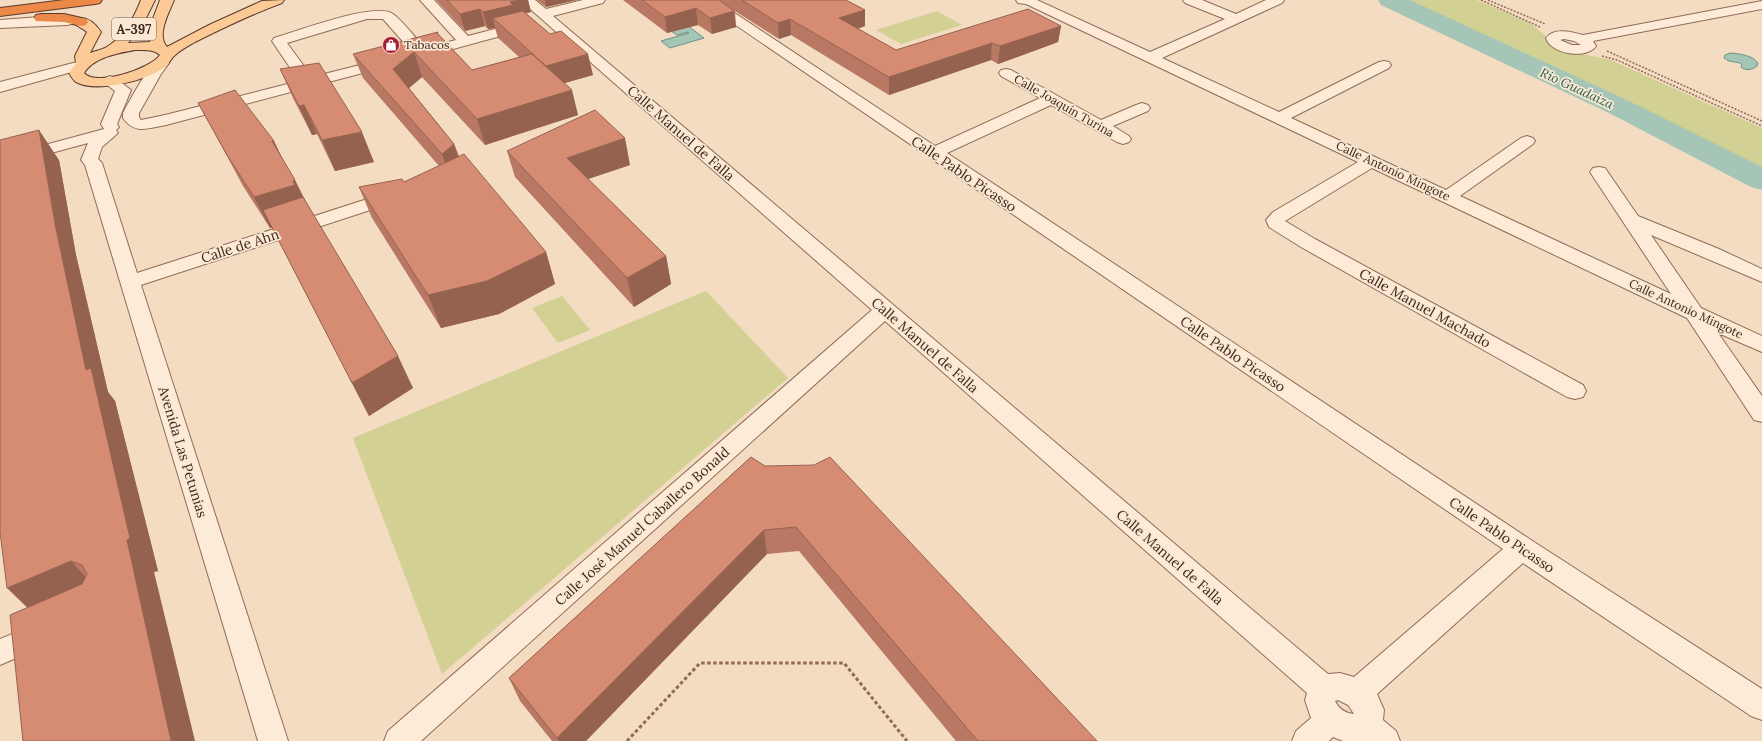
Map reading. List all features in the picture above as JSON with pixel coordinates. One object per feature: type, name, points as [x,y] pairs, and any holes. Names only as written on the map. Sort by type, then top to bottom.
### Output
[{"type":"highway","points":[[0,4],[36,0]]},
{"type":"highway","points":[[0,12],[95,0]]},
{"type":"highway","points":[[0,21],[56,17],[74,19],[82,22]]},
{"type":"main road","name":"A-397","points":[[110,51],[131,34],[148,0]]},
{"type":"main road","name":"A-397","points":[[163,55],[155,32],[168,0]]},
{"type":"main road","points":[[82,22],[88,25],[94,32],[82,56],[81,69],[93,81],[110,81],[135,76],[156,67],[163,55],[190,39],[241,14],[277,0]]},
{"type":"main road","points":[[81,69],[110,51],[138,46],[163,55]]},
{"type":"street","points":[[427,0],[465,41]]},
{"type":"street","name":"Calle Manuel de Falla","points":[[527,0],[1324,689]]},
{"type":"street","points":[[0,162],[122,129],[166,120],[421,53],[598,0]]},
{"type":"street","name":"Calle Pablo Picasso","points":[[706,0],[1522,548],[1762,706]]},
{"type":"street","name":"Calle Antonio Mingote","points":[[1027,0],[1762,345]]},
{"type":"street","points":[[1190,0],[1235,18]]},
{"type":"street","points":[[1149,58],[1277,0]]},
{"type":"street","points":[[1729,0],[1762,14]]},
{"type":"street","points":[[1554,38],[1564,35],[1580,42],[1762,5]]},
{"type":"street","points":[[308,83],[279,41],[366,15],[379,14],[388,16],[421,53]]},
{"type":"street","points":[[0,24],[44,21],[82,22]]},
{"type":"street","points":[[122,129],[131,118],[131,113],[163,55]]},
{"type":"street","points":[[1279,118],[1384,66]]},
{"type":"street","points":[[0,87],[81,69]]},
{"type":"street","points":[[0,97],[51,83],[81,69]]},
{"type":"street","name":"Calle Joaquín Turina","points":[[1006,72],[1123,139]]},
{"type":"street","points":[[110,81],[123,90],[110,124],[122,129]]},
{"type":"street","points":[[934,153],[1051,99]]},
{"type":"street","points":[[1100,126],[1142,108]]},
{"type":"street","name":"Avenida Las Petunias","points":[[122,129],[93,163],[273,741]]},
{"type":"street","points":[[1448,197],[1527,141]]},
{"type":"street","points":[[5,143],[20,157]]},
{"type":"street","name":"Calle Manuel Machado","points":[[1372,161],[1279,216],[1275,220],[1276,223],[1308,243],[1576,391]]},
{"type":"street","points":[[1599,172],[1762,414]]},
{"type":"street","name":"Calle de Ahn","points":[[130,282],[411,191]]},
{"type":"street","points":[[1631,220],[1712,253],[1762,276]]},
{"type":"street","name":"Calle José Manuel Caballero Bonald","points":[[399,741],[885,310]]},
{"type":"street","points":[[1357,694],[1522,548]]},
{"type":"street","points":[[0,652],[65,623]]},
{"type":"street","points":[[1331,686],[1339,686],[1349,688],[1357,694],[1365,701],[1369,718],[1375,733],[1359,729],[1349,729],[1339,726],[1330,720],[1323,712],[1320,704],[1320,696],[1324,689],[1331,686]]},
{"type":"street","points":[[1307,741],[1330,720]]},
{"type":"path","points":[[1481,0],[1536,24],[1554,38]]},
{"type":"path","points":[[1488,0],[1580,42],[1762,121]]},
{"type":"path","points":[[1580,42],[1762,126]]},
{"type":"path","points":[[627,741],[700,663],[844,664],[907,741]]},
{"type":"shaded area","points":[[1408,0],[1477,0],[1530,23],[1545,35],[1548,43],[1560,49],[1611,60],[1762,128],[1762,167],[1529,55]]},
{"type":"shaded area","points":[[937,11],[962,25],[901,44],[876,30]]},
{"type":"shaded area","points":[[688,26],[704,38],[670,48],[661,41],[689,33],[677,35],[671,31]]},
{"type":"shaded area","points":[[1730,53],[1742,54],[1752,58],[1758,63],[1757,66],[1749,70],[1745,69],[1741,67],[1742,65],[1740,63],[1729,61],[1724,58],[1725,55]]},
{"type":"shaded area","points":[[706,291],[788,378],[442,674],[353,438]]},
{"type":"shaded area","points":[[562,296],[590,330],[558,343],[532,308]]},
{"type":"building","points":[[447,0],[516,1],[510,2],[513,5],[483,12],[480,9],[460,14]]},
{"type":"building","points":[[642,0],[719,0],[734,11],[710,18],[696,8],[665,17]]},
{"type":"building","points":[[742,0],[846,0],[865,10],[839,18],[896,50],[1028,9],[1061,26],[1000,46],[992,43],[889,77],[790,19],[778,23]]},
{"type":"building","points":[[523,11],[550,34],[561,31],[588,54],[546,66],[493,18]]},
{"type":"building","points":[[438,32],[437,33],[472,70],[532,54],[572,90],[477,119],[414,52],[393,69],[454,144],[442,154],[353,54]]},
{"type":"building","points":[[319,63],[362,132],[322,140],[304,105],[299,106],[280,69]]},
{"type":"building","points":[[235,90],[274,141],[272,141],[295,180],[293,181],[295,185],[254,197],[227,155],[198,103]]},
{"type":"building","points":[[595,110],[625,138],[567,158],[666,256],[627,278],[507,151]]},
{"type":"building","points":[[39,130],[55,224],[86,370],[91,368],[130,538],[127,540],[171,741],[23,741],[10,615],[82,584],[87,574],[82,565],[71,561],[7,588],[0,532],[0,140]]},
{"type":"building","points":[[464,154],[546,252],[487,281],[428,295],[359,187],[402,179],[404,182]]},
{"type":"building","points":[[303,197],[398,356],[352,383],[263,210]]},
{"type":"building","points":[[751,457],[765,466],[814,465],[830,457],[1097,741],[978,741],[796,527],[764,530],[557,738],[509,678]]},
{"type":"waterway","name":"Rio Guadaiza","points":[[1390,0],[1619,107],[1762,180]]},
{"type":"place","name":"Tabacos","points":[[391,45]]}]
